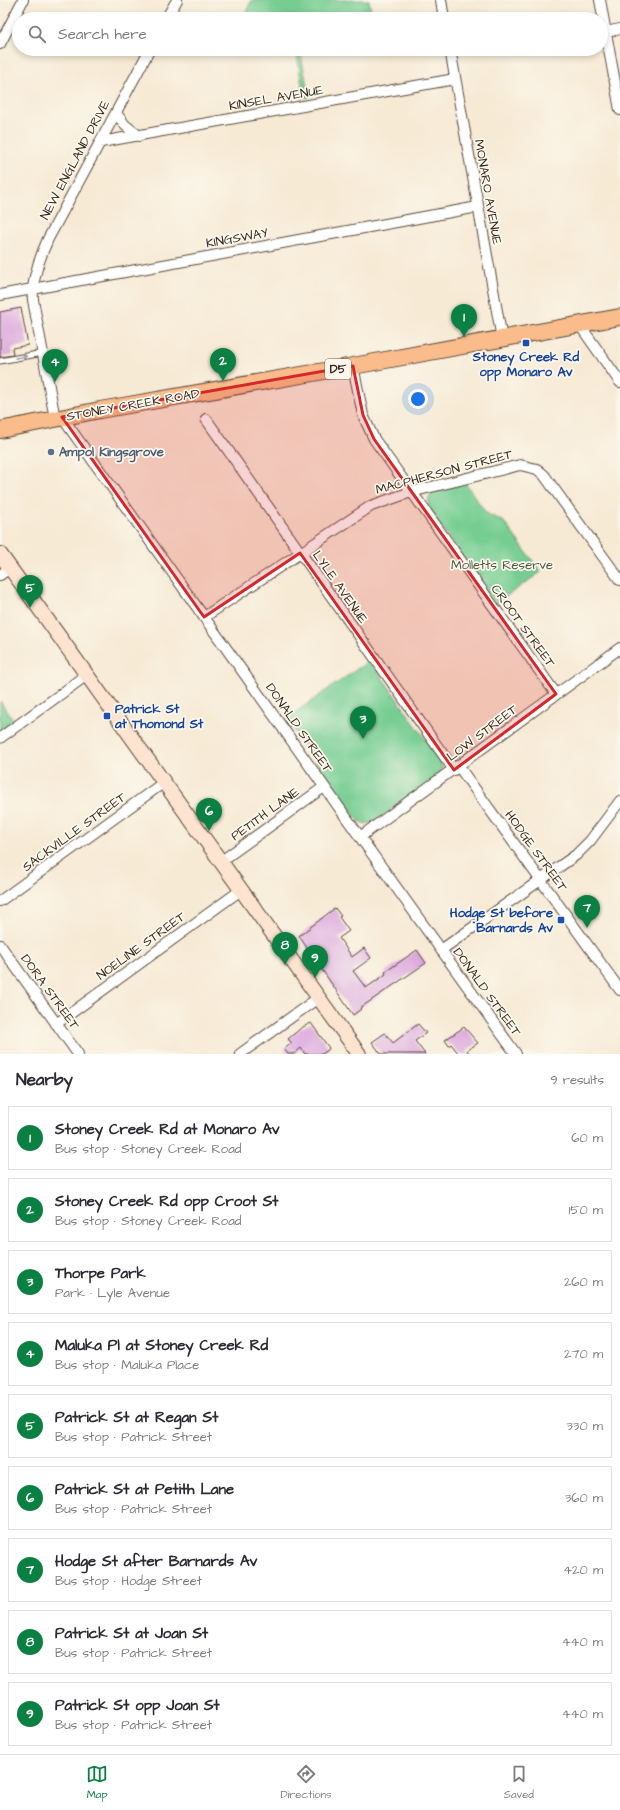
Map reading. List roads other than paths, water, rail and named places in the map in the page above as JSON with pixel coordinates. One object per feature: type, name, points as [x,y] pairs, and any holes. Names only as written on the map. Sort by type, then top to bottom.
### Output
[{"type":"main road","name":"STONEY CREEK ROAD","points":[[0,430],[58,418],[620,317]]},
{"type":"street","points":[[17,12],[24,0]]},
{"type":"street","points":[[170,12],[177,0]]},
{"type":"street","points":[[441,0],[443,12]]},
{"type":"street","points":[[600,0],[602,12]]},
{"type":"street","points":[[0,44],[12,22]]},
{"type":"street","points":[[608,32],[620,29]]},
{"type":"street","points":[[608,43],[620,110]]},
{"type":"street","name":"NEW ENGLAND DRIVE","points":[[58,418],[43,353],[33,300],[38,266],[48,239],[146,56]]},
{"type":"street","name":"MONARO AVENUE","points":[[451,56],[502,339]]},
{"type":"street","name":"KINSEL AVENUE","points":[[101,142],[455,79]]},
{"type":"street","points":[[116,113],[125,125],[139,136]]},
{"type":"street","name":"KINGSWAY","points":[[0,295],[478,208]]},
{"type":"street","points":[[579,324],[620,382]]},
{"type":"street","name":"CROOT STREET","points":[[353,366],[363,415],[374,440],[556,694]]},
{"type":"street","name":"DONALD STREET","points":[[58,418],[204,617],[516,1054]]},
{"type":"street","name":"LYLE AVENUE","points":[[206,419],[300,553],[457,768]]},
{"type":"street","name":"MACPHERSON STREET","points":[[204,617],[371,506],[411,492],[520,465],[537,469],[544,475],[620,580]]},
{"type":"street","points":[[0,554],[5,572],[87,675],[359,1054]]},
{"type":"street","name":"LOW STREET","points":[[360,837],[457,768],[620,648]]},
{"type":"street","points":[[0,738],[87,675]]},
{"type":"street","name":"HODGE STREET","points":[[457,768],[541,879],[620,990]]},
{"type":"street","name":"SACKVILLE STREET","points":[[0,901],[164,783]]},
{"type":"street","name":"PETITH LANE","points":[[220,862],[324,787]]},
{"type":"street","points":[[441,950],[584,848],[620,801]]},
{"type":"street","name":"NOELINE STREET","points":[[56,1024],[241,890]]},
{"type":"street","name":"DORA STREET","points":[[0,945],[78,1054]]},
{"type":"street","points":[[240,1054],[318,998]]},
{"type":"lane","points":[[0,361],[43,353]]},
{"type":"place","name":"Stoney Creek Rd at Monaro Av","points":[[464,337]]},
{"type":"place","name":"Stoney Creek Rd opp Monaro Av","points":[[526,343]]},
{"type":"place","name":"Stoney Creek Rd opp Croot St","points":[[223,381]]},
{"type":"place","name":"Maluka Pl at Stoney Creek Rd","points":[[55,382]]},
{"type":"place","name":"Ampol Kingsgrove","points":[[51,452]]},
{"type":"place","name":"Patrick St at Regan St","points":[[30,608]]},
{"type":"place","name":"Patrick St at Thomond St","points":[[107,716]]},
{"type":"place","name":"Thorpe Park","points":[[363,739]]},
{"type":"place","name":"Patrick St at Petith Lane","points":[[209,831]]},
{"type":"place","name":"Hodge St before Barnards Av","points":[[561,920]]},
{"type":"place","name":"Hodge St after Barnards Av","points":[[587,928]]},
{"type":"place","name":"Patrick St at Joan St","points":[[285,965]]},
{"type":"place","name":"Patrick St opp Joan St","points":[[315,978]]},
{"type":"park label","name":"Molletts Reserve","points":[[502,565]]}]
